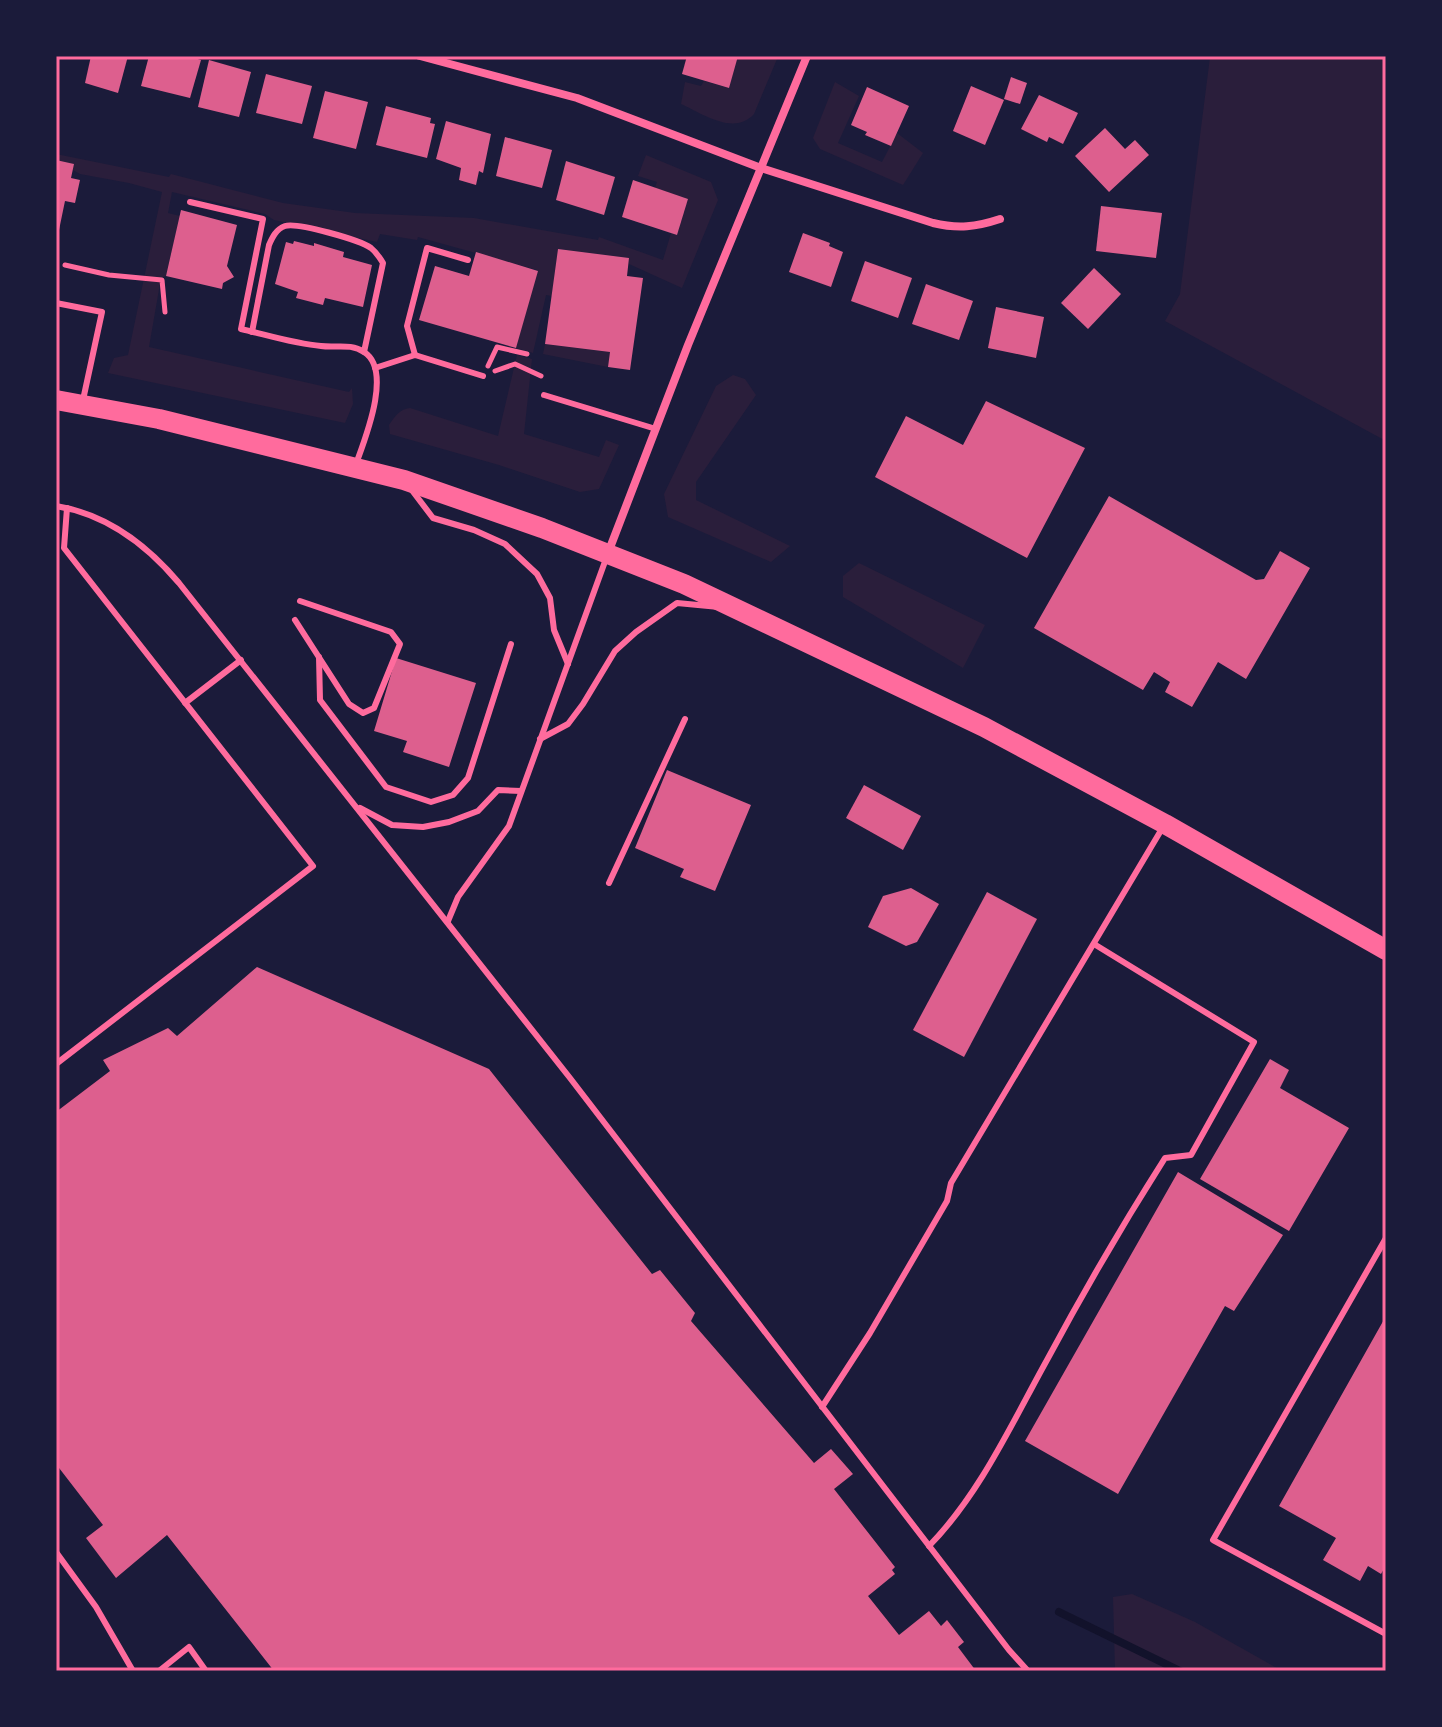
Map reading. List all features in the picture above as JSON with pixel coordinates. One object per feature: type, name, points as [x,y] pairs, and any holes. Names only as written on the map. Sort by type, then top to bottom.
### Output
[{"type":"main road","points":[[56,400],[159,419],[404,480],[542,528],[684,584],[984,727],[1165,824],[1386,950]]},
{"type":"street","points":[[420,56],[577,98],[761,168],[955,228],[978,227],[1000,219]]},
{"type":"street","points":[[608,554],[807,56]]},
{"type":"lane","points":[[190,202],[263,219],[241,329],[320,346],[349,346],[373,360],[378,374],[375,400],[355,468]]},
{"type":"lane","points":[[252,332],[269,245],[274,234],[283,226],[295,225],[361,243],[372,249],[383,263],[364,352]]},
{"type":"lane","points":[[415,355],[407,326],[427,248],[468,260]]},
{"type":"lane","points":[[56,303],[102,312],[82,405]]},
{"type":"lane","points":[[375,368],[415,355],[483,376]]},
{"type":"lane","points":[[544,395],[656,429]]},
{"type":"lane","points":[[404,480],[433,518],[474,530],[505,544],[537,574],[550,598],[554,630],[568,664]]},
{"type":"lane","points":[[56,506],[99,519],[129,535],[158,559],[448,921],[1028,1671]]},
{"type":"lane","points":[[56,1064],[313,866],[64,548],[67,508]]},
{"type":"lane","points":[[448,921],[458,897],[509,826],[608,554]]},
{"type":"lane","points":[[295,620],[349,704],[363,713],[374,708],[400,644],[391,632],[300,601]]},
{"type":"lane","points":[[540,739],[568,724],[615,651],[677,603],[696,603],[709,608],[731,606]]},
{"type":"lane","points":[[319,657],[320,700],[386,787],[431,802],[453,795],[468,778],[511,644]]},
{"type":"lane","points":[[185,703],[241,660]]},
{"type":"lane","points":[[609,883],[685,719]]},
{"type":"lane","points":[[357,806],[392,825],[423,827],[449,822],[478,811],[498,790],[521,791]]},
{"type":"lane","points":[[822,1407],[900,1282],[947,1201],[951,1183],[1165,824]]},
{"type":"lane","points":[[929,1546],[954,1520],[998,1448],[1088,1284],[1165,1158],[1191,1155],[1254,1042],[1094,944]]},
{"type":"lane","points":[[1386,1238],[1213,1540],[1386,1634]]},
{"type":"lane","points":[[56,1552],[96,1607],[133,1671]]},
{"type":"lane","points":[[159,1671],[189,1647],[206,1671]]},
{"type":"path","points":[[65,265],[109,275],[162,280],[165,312]]},
{"type":"path","points":[[483,376],[497,347],[527,354]]},
{"type":"path","points":[[483,376],[515,364],[541,376]]},
{"type":"shaded area","points":[[738,56],[771,56],[777,59],[754,114],[746,120],[728,123],[681,104],[685,82],[701,86],[704,81],[729,88]]},
{"type":"shaded area","points":[[1207,56],[1386,56],[1386,441],[1165,321],[1180,294],[1210,57]]},
{"type":"shaded area","points":[[835,82],[859,96],[838,143],[882,162],[897,133],[923,153],[903,185],[820,149],[813,138]]},
{"type":"shaded area","points":[[56,154],[169,177],[171,174],[283,203],[355,213],[474,218],[598,240],[599,237],[663,260],[671,233],[677,235],[688,199],[655,188],[657,182],[638,176],[646,155],[711,182],[718,200],[682,288],[629,264],[629,258],[558,249],[552,296],[546,295],[533,353],[516,348],[537,270],[418,237],[417,240],[380,234],[377,242],[274,220],[265,214],[172,192],[168,213],[180,216],[166,276],[161,278],[149,347],[349,392],[352,388],[353,404],[345,423],[108,373],[114,358],[128,355],[162,192],[80,174],[73,170],[73,164],[56,160]]},
{"type":"shaded area","points":[[545,344],[610,352],[608,367],[543,354]]},
{"type":"shaded area","points":[[517,355],[532,359],[524,434],[599,457],[606,440],[619,445],[599,489],[580,492],[390,434],[389,425],[393,419],[410,408],[498,436]]},
{"type":"shaded area","points":[[733,375],[745,379],[756,395],[696,482],[696,500],[790,546],[771,562],[668,517],[664,494],[716,386]]},
{"type":"shaded area","points":[[859,563],[985,625],[963,668],[843,597],[843,576]]},
{"type":"shaded area","points":[[1132,1594],[1195,1622],[1282,1671],[1115,1671],[1113,1597]]},
{"type":"building","points":[[91,56],[128,56],[118,93],[85,83]]},
{"type":"building","points":[[149,56],[188,56],[201,60],[190,98],[141,86]]},
{"type":"building","points":[[687,56],[738,56],[729,88],[682,74]]},
{"type":"building","points":[[209,60],[251,72],[239,117],[198,107]]},
{"type":"building","points":[[266,74],[312,86],[302,124],[256,113]]},
{"type":"building","points":[[1011,77],[1027,83],[1020,104],[1004,99]]},
{"type":"building","points":[[971,86],[1004,100],[985,145],[953,131]]},
{"type":"building","points":[[867,87],[909,106],[891,146],[851,125]]},
{"type":"building","points":[[325,91],[368,102],[356,149],[313,138]]},
{"type":"building","points":[[1039,95],[1078,113],[1063,144],[1049,137],[1047,142],[1021,129]]},
{"type":"building","points":[[386,106],[431,118],[430,123],[435,124],[427,158],[376,145]]},
{"type":"building","points":[[446,121],[491,134],[483,173],[479,171],[476,185],[459,180],[461,168],[436,159]]},
{"type":"building","points":[[1105,128],[1125,149],[1135,140],[1149,155],[1109,192],[1075,156]]},
{"type":"building","points":[[505,137],[552,150],[542,188],[496,176]]},
{"type":"building","points":[[56,160],[74,164],[71,178],[80,180],[75,203],[65,201],[59,230],[56,229]]},
{"type":"building","points":[[566,161],[615,177],[604,215],[556,200]]},
{"type":"building","points":[[633,180],[688,199],[677,235],[622,217]]},
{"type":"building","points":[[1101,206],[1162,213],[1156,258],[1096,251]]},
{"type":"building","points":[[181,210],[237,225],[227,266],[234,277],[223,283],[222,289],[166,276]]},
{"type":"building","points":[[803,233],[830,243],[829,246],[843,252],[831,287],[789,272]]},
{"type":"building","points":[[294,241],[344,252],[343,257],[372,265],[363,307],[325,298],[323,305],[296,298],[298,292],[275,284],[286,242],[293,244]]},
{"type":"building","points":[[558,249],[629,258],[627,276],[643,278],[630,370],[608,367],[610,352],[545,344]]},
{"type":"building","points":[[476,252],[538,271],[516,348],[419,320],[435,266],[469,276]]},
{"type":"building","points":[[865,261],[912,278],[898,318],[851,301]]},
{"type":"building","points":[[1094,268],[1121,294],[1088,329],[1061,303]]},
{"type":"building","points":[[926,284],[973,301],[959,340],[912,324]]},
{"type":"building","points":[[996,307],[1044,317],[1036,358],[988,348]]},
{"type":"building","points":[[986,401],[1085,448],[1027,558],[875,477],[906,416],[963,445]]},
{"type":"building","points":[[1109,496],[1256,580],[1264,579],[1280,551],[1310,568],[1246,679],[1218,662],[1192,707],[1165,692],[1170,682],[1154,672],[1143,690],[1034,628]]},
{"type":"building","points":[[396,658],[476,683],[449,767],[403,752],[407,741],[374,731]]},
{"type":"building","points":[[667,770],[751,805],[715,891],[680,877],[684,869],[635,848]]},
{"type":"building","points":[[864,785],[921,816],[903,850],[846,818]]},
{"type":"building","points":[[911,888],[939,904],[917,942],[906,946],[868,927],[883,896]]},
{"type":"building","points":[[987,892],[1037,919],[964,1057],[913,1030]]},
{"type":"building","points":[[257,967],[489,1069],[652,1274],[660,1270],[695,1313],[691,1321],[814,1463],[831,1449],[853,1474],[834,1489],[895,1567],[892,1570],[895,1574],[868,1596],[899,1635],[929,1611],[941,1626],[947,1620],[964,1642],[958,1647],[976,1671],[274,1671],[167,1535],[116,1578],[86,1538],[103,1525],[56,1464],[56,1112],[110,1071],[103,1060],[168,1028],[177,1036]]},
{"type":"building","points":[[1270,1059],[1289,1070],[1280,1088],[1349,1128],[1289,1231],[1200,1179]]},
{"type":"building","points":[[1178,1172],[1283,1235],[1234,1311],[1225,1306],[1118,1494],[1025,1441]]},
{"type":"building","points":[[1386,1316],[1386,1565],[1381,1574],[1368,1566],[1360,1581],[1323,1560],[1336,1538],[1279,1506]]},
{"type":"waterway","points":[[1059,1612],[1180,1671]]}]
